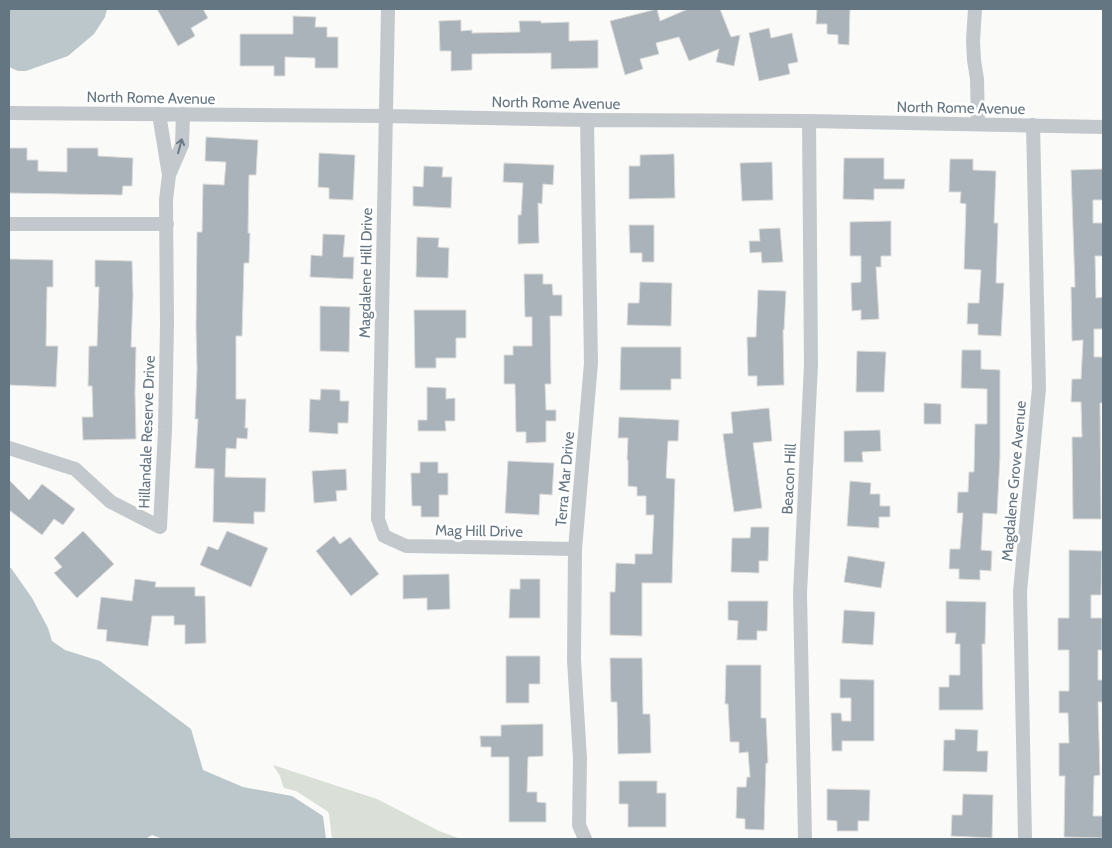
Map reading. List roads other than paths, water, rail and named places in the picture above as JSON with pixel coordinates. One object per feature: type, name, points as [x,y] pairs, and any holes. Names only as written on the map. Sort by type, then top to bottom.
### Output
[{"type":"street","name":"Magdalene Hill Drive","points":[[384,536],[378,519],[388,9]]},
{"type":"street","points":[[975,9],[973,41],[977,78],[978,124]]},
{"type":"street","name":"North Rome Avenue","points":[[9,112],[809,121],[1103,127]]},
{"type":"street","name":"Hillandale Reserve Drive","points":[[9,448],[75,469],[111,502],[160,527],[165,420],[167,324],[166,200],[168,175],[159,114]]},
{"type":"street","name":"Hillandale Reserve Drive","points":[[168,175],[182,145],[183,114]]},
{"type":"street","name":"Terra Mar Drive","points":[[585,839],[579,824],[580,760],[574,660],[575,549],[591,364],[587,120]]},
{"type":"street","name":"Beacon Hill","points":[[805,839],[800,594],[811,364],[809,121]]},
{"type":"street","name":"Magdalene Grove Avenue","points":[[1024,839],[1020,592],[1038,388],[1033,125]]},
{"type":"street","points":[[9,224],[167,224]]},
{"type":"street","name":"Mag Hill Drive","points":[[384,536],[406,546],[575,549]]}]
